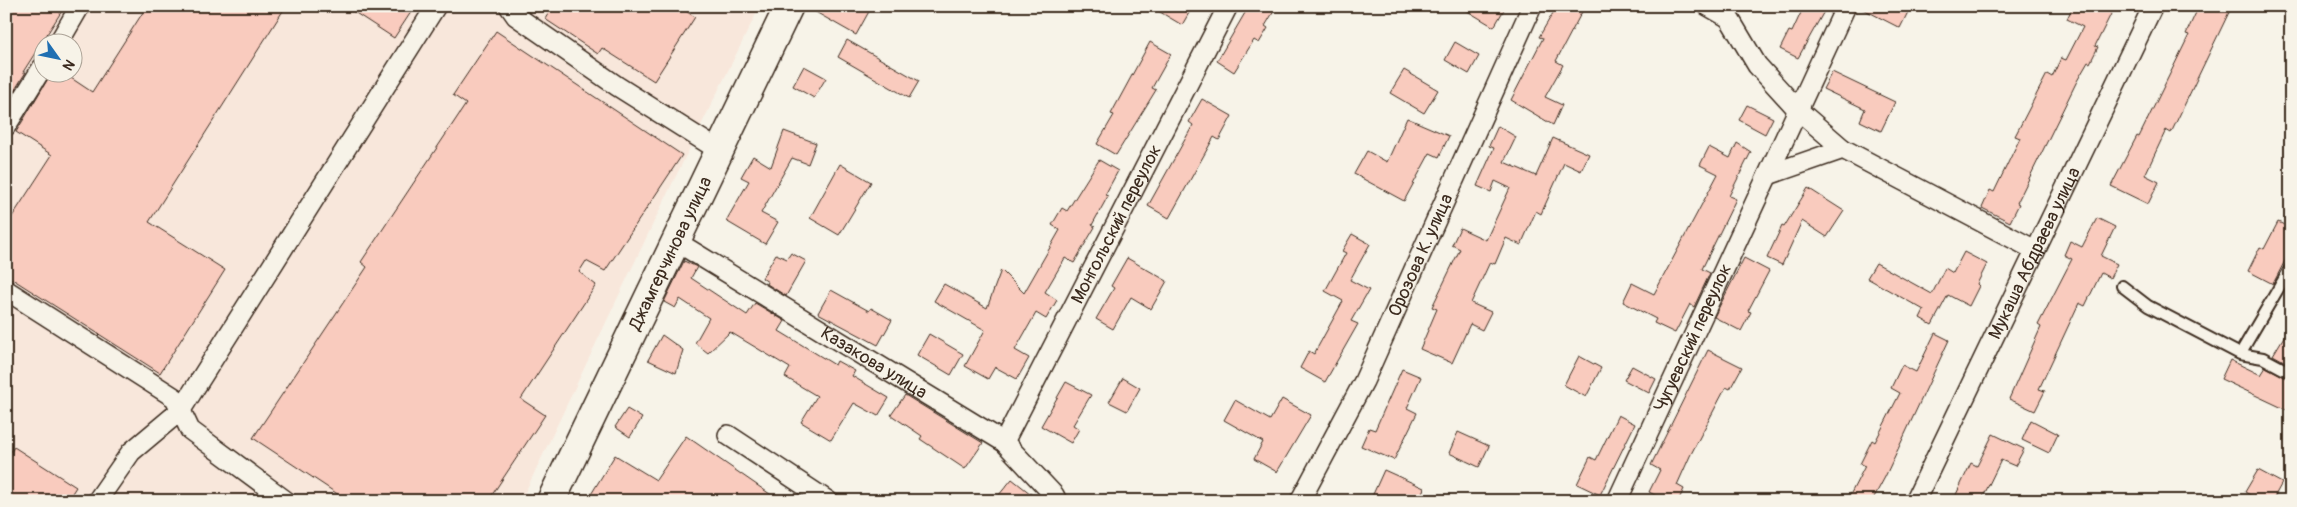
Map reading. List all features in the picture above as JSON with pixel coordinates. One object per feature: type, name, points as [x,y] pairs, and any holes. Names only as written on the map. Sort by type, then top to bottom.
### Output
[{"type":"street","points":[[65,32],[80,6]]},
{"type":"street","points":[[97,501],[131,452],[181,410],[436,6]]},
{"type":"street","points":[[509,6],[516,16],[617,86],[720,151]]},
{"type":"street","name":"Джамгерчинова улица","points":[[551,501],[789,6]]},
{"type":"street","name":"Монгольский переулок","points":[[1004,442],[1228,6]]},
{"type":"street","name":"Орозова К. улица","points":[[1300,501],[1364,380],[1532,6]]},
{"type":"street","points":[[1708,6],[1729,18],[1756,65],[1798,110],[1843,149],[2034,250]]},
{"type":"street","name":"Чугуевский переулок","points":[[1617,501],[1846,6]]},
{"type":"street","name":"Мукаша Абдраева улица","points":[[1915,501],[2034,250],[2153,6]]},
{"type":"street","points":[[6,126],[33,82]]},
{"type":"street","points":[[1768,175],[1843,149]]},
{"type":"street","name":"Казакова улица","points":[[677,242],[1004,442],[1054,495],[1057,501]]},
{"type":"street","points":[[6,290],[175,398],[190,430],[286,501]]},
{"type":"street","points":[[728,435],[828,501]]},
{"type":"lane","points":[[2240,354],[2291,267]]},
{"type":"lane","points":[[2122,286],[2148,306],[2240,354],[2263,358],[2291,373]]},
{"type":"shaded area","points":[[6,6],[760,6],[671,186],[521,501],[6,501]]},
{"type":"building","points":[[6,6],[65,6],[48,32],[32,32],[32,58],[23,72],[26,72],[6,104]]},
{"type":"building","points":[[147,6],[286,6],[149,222],[225,270],[160,373],[6,275],[6,226],[52,155],[16,132],[46,82],[77,82],[92,92]]},
{"type":"building","points":[[345,6],[415,6],[394,38]]},
{"type":"building","points":[[553,6],[678,6],[695,17],[654,81],[602,48],[598,54],[545,19]]},
{"type":"building","points":[[805,6],[872,6],[856,35]]},
{"type":"building","points":[[1150,6],[1193,6],[1182,25]]},
{"type":"building","points":[[1249,6],[1277,6],[1265,26],[1268,28],[1259,43],[1254,40],[1234,72],[1217,61]]},
{"type":"building","points":[[1459,6],[1506,6],[1494,27]]},
{"type":"building","points":[[1557,6],[1585,6],[1556,61],[1563,65],[1545,97],[1562,105],[1553,125],[1511,100],[1543,38],[1539,37]]},
{"type":"building","points":[[1804,6],[1827,6],[1798,58],[1780,49],[1789,31],[1792,32]]},
{"type":"building","points":[[1857,6],[1896,6],[1908,12],[1900,28]]},
{"type":"building","points":[[2073,6],[2115,6],[2095,46],[2098,47],[2090,63],[2088,62],[2077,81],[2017,203],[2019,204],[2010,222],[1982,208],[1990,190],[1994,192],[2020,138],[2015,136],[2047,74],[2052,77],[2061,58],[2066,60],[2083,27],[2067,19]]},
{"type":"building","points":[[2199,6],[2232,6],[2171,133],[2166,130],[2145,175],[2159,182],[2148,204],[2111,186],[2137,136],[2139,137],[2189,35],[2186,34]]},
{"type":"building","points":[[496,31],[682,155],[605,271],[586,261],[579,272],[596,285],[521,399],[545,415],[488,501],[348,501],[253,438],[367,267],[361,262],[466,104],[453,95]]},
{"type":"building","points":[[847,40],[919,81],[909,98],[838,57]]},
{"type":"building","points":[[1150,42],[1171,54],[1152,88],[1156,90],[1116,155],[1097,144],[1114,115],[1111,114]]},
{"type":"building","points":[[1455,42],[1479,56],[1469,74],[1445,60]]},
{"type":"building","points":[[804,66],[826,78],[814,98],[793,86]]},
{"type":"building","points":[[1404,70],[1438,90],[1424,113],[1390,93]]},
{"type":"building","points":[[1832,72],[1895,102],[1881,131],[1860,121],[1865,109],[1823,89]]},
{"type":"building","points":[[1202,99],[1232,116],[1219,140],[1214,137],[1169,218],[1148,206],[1193,125],[1189,122]]},
{"type":"building","points":[[1747,105],[1773,118],[1765,134],[1739,120]]},
{"type":"building","points":[[1407,118],[1449,136],[1439,157],[1430,153],[1404,201],[1354,174],[1367,151],[1387,162]]},
{"type":"building","points":[[1498,126],[1516,137],[1504,162],[1536,176],[1553,138],[1589,154],[1581,171],[1564,163],[1541,214],[1536,211],[1521,245],[1506,238],[1495,264],[1490,262],[1471,303],[1491,312],[1482,330],[1470,324],[1452,363],[1420,349],[1437,309],[1432,307],[1460,249],[1452,245],[1460,228],[1486,240],[1510,188],[1495,181],[1491,192],[1477,186],[1494,148],[1489,146]]},
{"type":"building","points":[[784,131],[816,143],[808,164],[792,158],[761,213],[778,222],[765,244],[726,221],[749,181],[741,177],[753,156],[771,167]]},
{"type":"building","points":[[1737,143],[1751,152],[1729,196],[1736,199],[1702,269],[1710,273],[1694,307],[1690,304],[1675,333],[1654,323],[1656,319],[1623,302],[1632,283],[1654,294],[1718,174],[1700,165],[1709,147],[1730,158]]},
{"type":"building","points":[[1099,160],[1118,171],[1105,195],[1108,196],[1092,225],[1095,227],[1074,263],[1065,258],[1045,292],[1057,300],[1046,319],[1036,313],[1015,350],[1029,358],[1017,379],[995,367],[988,379],[965,366],[985,330],[934,301],[944,284],[987,308],[1001,270],[1024,293],[1060,230],[1052,225],[1062,208],[1067,211]]},
{"type":"building","points":[[840,164],[871,182],[839,235],[810,218]]},
{"type":"building","points":[[1808,188],[1844,211],[1827,237],[1802,221],[1782,265],[1767,258],[1782,226],[1784,227]]},
{"type":"building","points":[[2097,218],[2115,227],[2101,256],[2117,264],[2110,278],[2101,273],[2085,306],[2079,303],[2039,389],[2045,391],[2035,411],[2009,399],[2041,327],[2038,325],[2072,259],[2064,255],[2070,241],[2082,247]]},
{"type":"building","points":[[2278,222],[2291,228],[2291,249],[2273,284],[2248,271],[2260,247],[2264,249]]},
{"type":"building","points":[[1352,234],[1370,244],[1350,280],[1369,290],[1351,321],[1358,324],[1325,382],[1300,368],[1309,351],[1314,354],[1343,301],[1325,291],[1346,253],[1342,251]]},
{"type":"building","points":[[1964,252],[1987,264],[1977,284],[1979,286],[1969,306],[1948,295],[1932,325],[1920,318],[1924,310],[1867,278],[1876,263],[1932,294],[1945,268],[1953,273]]},
{"type":"building","points":[[791,253],[806,261],[786,296],[767,284],[768,282],[762,278],[776,254],[787,259]]},
{"type":"building","points":[[1127,258],[1167,281],[1151,309],[1131,297],[1113,329],[1096,319],[1114,288],[1111,286]]},
{"type":"building","points":[[1744,258],[1769,271],[1748,311],[1751,312],[1741,331],[1714,317]]},
{"type":"building","points":[[684,261],[697,267],[691,278],[747,315],[755,303],[785,321],[779,331],[835,365],[837,361],[855,371],[852,376],[889,398],[878,416],[854,403],[831,440],[801,422],[817,396],[785,377],[790,368],[730,332],[708,353],[695,343],[709,318],[680,299],[675,308],[664,302]]},
{"type":"building","points":[[831,290],[869,311],[871,308],[892,320],[878,345],[818,313]]},
{"type":"building","points":[[2291,325],[2291,365],[2273,355]]},
{"type":"building","points":[[1935,333],[1949,340],[1885,477],[1872,501],[1847,501],[1865,466],[1860,464],[1872,440],[1875,442],[1900,393],[1891,388],[1902,365],[1916,372]]},
{"type":"building","points":[[929,334],[963,354],[951,375],[917,355]]},
{"type":"building","points":[[662,335],[683,350],[676,373],[648,360]]},
{"type":"building","points":[[1708,350],[1742,367],[1730,389],[1726,387],[1690,456],[1677,485],[1684,489],[1678,501],[1666,501],[1649,492],[1660,470],[1651,465]]},
{"type":"building","points":[[1579,356],[1601,368],[1586,397],[1564,385]]},
{"type":"building","points":[[2230,360],[2261,375],[2266,367],[2291,380],[2291,412],[2221,379]]},
{"type":"building","points":[[1632,366],[1656,379],[1649,393],[1624,380]]},
{"type":"building","points":[[1402,369],[1421,377],[1407,408],[1417,413],[1394,460],[1361,446],[1369,428],[1375,430]]},
{"type":"building","points":[[1123,378],[1140,388],[1127,411],[1109,402]]},
{"type":"building","points":[[1066,382],[1091,395],[1073,425],[1079,429],[1071,443],[1041,426]]},
{"type":"building","points":[[905,395],[983,443],[965,469],[920,439],[922,436],[891,415]]},
{"type":"building","points":[[1282,399],[1311,415],[1277,472],[1254,459],[1263,442],[1224,420],[1235,400],[1270,420]]},
{"type":"building","points":[[627,409],[642,418],[630,437],[615,427]]},
{"type":"building","points":[[1618,415],[1635,424],[1600,495],[1577,484],[1590,457],[1596,460]]},
{"type":"building","points":[[2031,420],[2058,434],[2049,453],[2022,440]]},
{"type":"building","points":[[1458,432],[1489,446],[1479,467],[1449,453]]},
{"type":"building","points":[[1993,434],[2024,449],[2015,466],[2001,460],[1981,501],[1953,501],[1971,463],[1977,466]]},
{"type":"building","points":[[686,436],[780,501],[587,501],[615,455],[656,480]]},
{"type":"building","points":[[14,447],[76,487],[67,501],[6,501],[6,459]]},
{"type":"building","points":[[1384,470],[1424,488],[1419,501],[1370,501]]},
{"type":"building","points":[[2258,470],[2282,483],[2272,501],[2260,501],[2245,492]]},
{"type":"building","points":[[1012,479],[1040,501],[994,501]]}]
